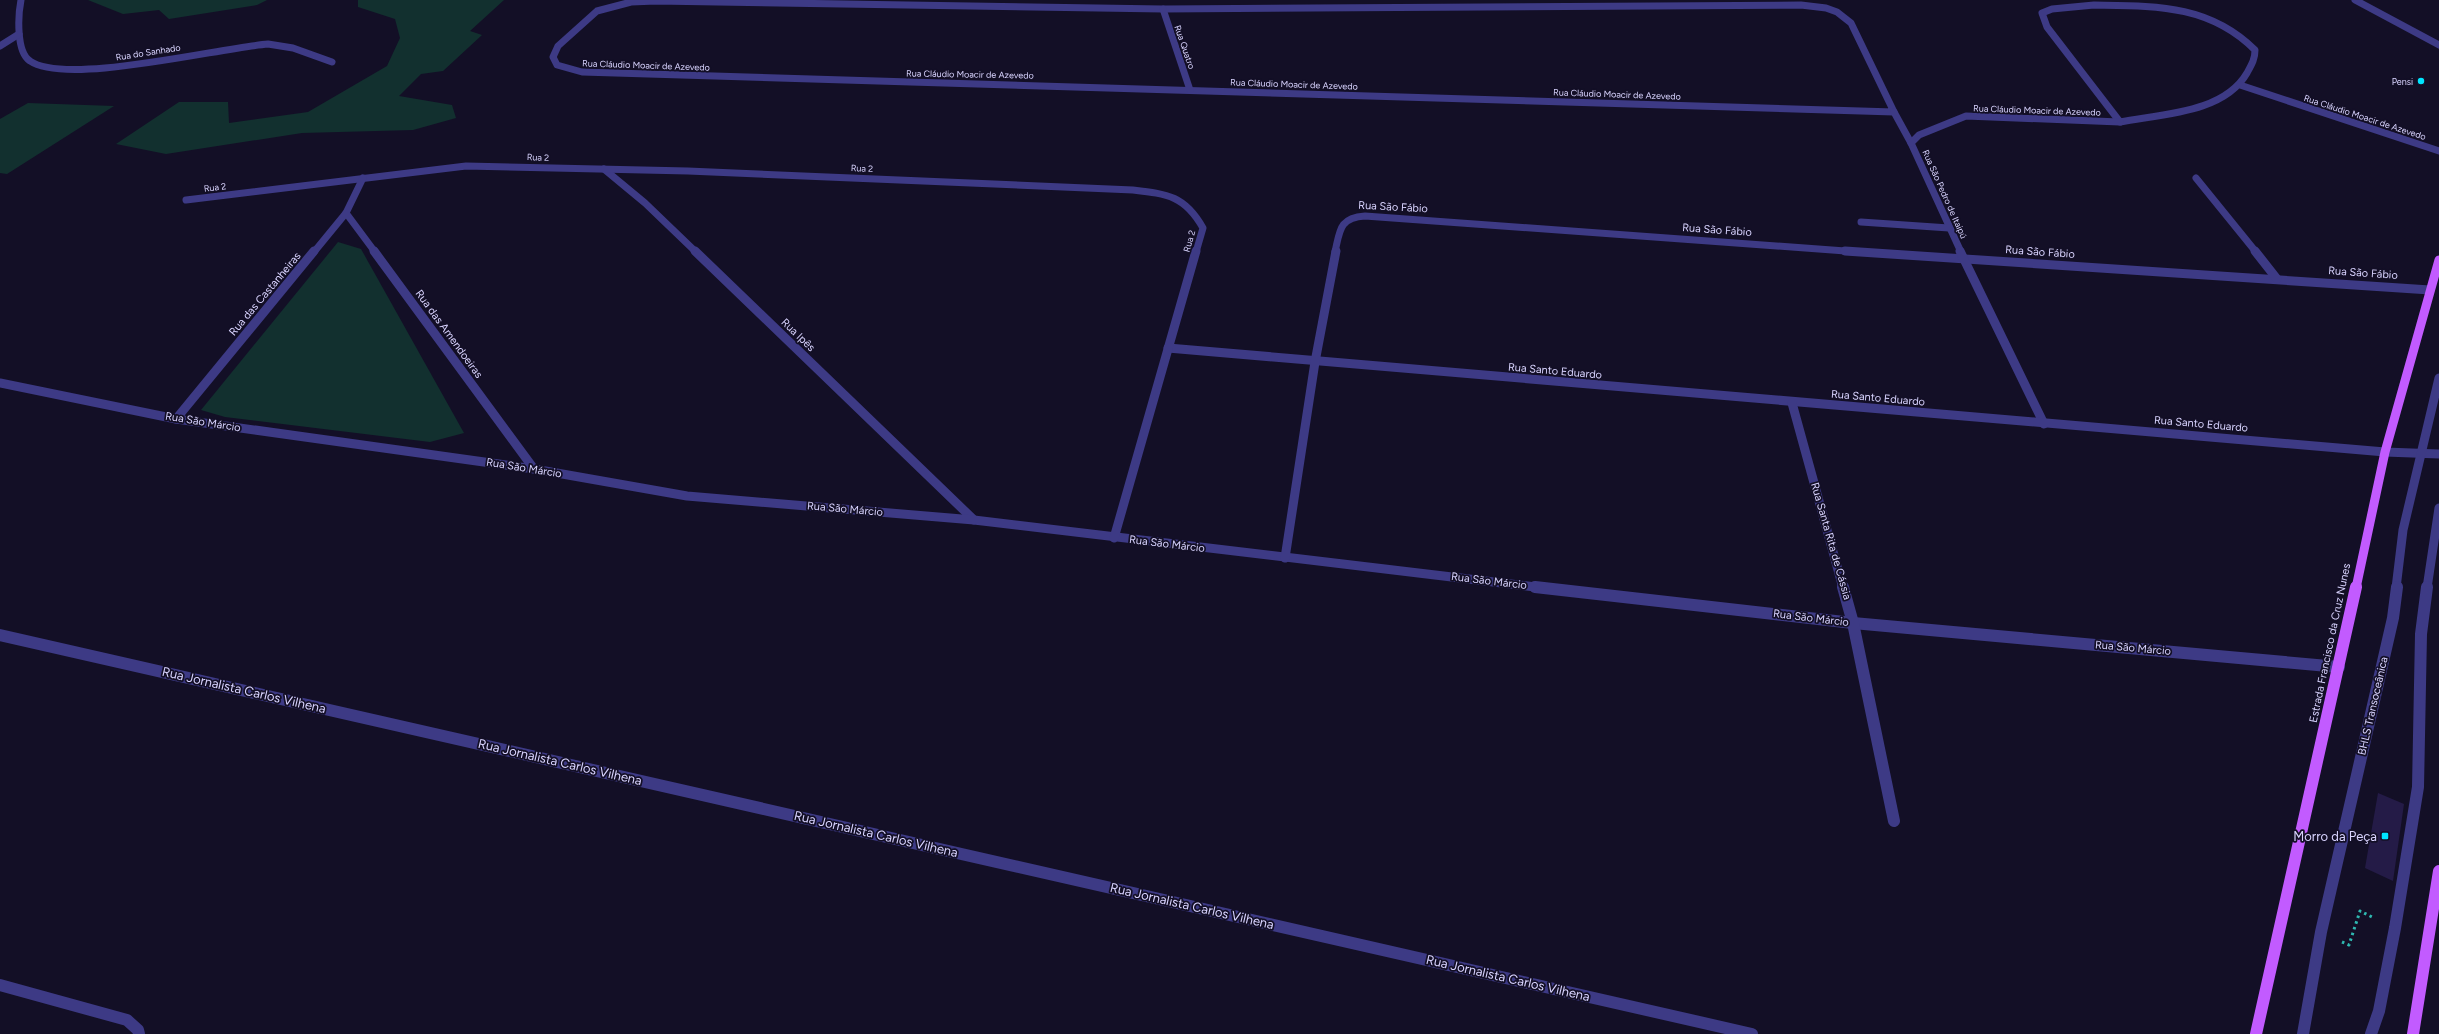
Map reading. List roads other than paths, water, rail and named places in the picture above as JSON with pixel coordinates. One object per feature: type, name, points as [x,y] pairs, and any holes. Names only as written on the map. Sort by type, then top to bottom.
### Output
[{"type":"main road","name":"Estrada Francisco da Cruz Nunes","points":[[2256,1034],[2339,667],[2385,452],[2439,260]]},
{"type":"main road","points":[[2413,1034],[2439,871]]},
{"type":"street","name":"Rua do Sanhado","points":[[21,0],[18,21],[19,34],[24,55],[30,62],[54,70],[71,72],[106,68],[231,47],[268,44],[290,48],[332,62]]},
{"type":"street","points":[[2355,0],[2439,45]]},
{"type":"street","name":"Rua Cláudio Moacir de Azevedo","points":[[1801,5],[1162,9],[913,4],[631,2],[597,11],[558,46],[554,57],[557,65],[582,72],[1894,112]]},
{"type":"street","name":"Rua Cláudio Moacir de Azevedo","points":[[1911,143],[1919,135],[1966,116],[2120,122],[2200,107],[2224,96],[2240,86],[2255,60],[2255,50],[2244,39],[2205,15],[2188,10],[2128,2],[2058,4],[2046,8],[2042,13],[2047,27],[2120,122]]},
{"type":"street","name":"Rua São Pedro de Itaipú","points":[[1801,5],[1826,8],[1837,12],[1851,23],[1894,112],[1911,143],[1964,260],[2044,424]]},
{"type":"street","name":"Rua Quatro","points":[[1162,9],[1190,90]]},
{"type":"street","points":[[0,46],[19,34]]},
{"type":"street","name":"Rua Cláudio Moacir de Azevedo","points":[[2240,86],[2439,151]]},
{"type":"street","name":"Rua 2","points":[[186,200],[466,166],[604,169],[1133,190],[1161,194],[1184,204],[1194,211],[1203,228],[1114,538]]},
{"type":"street","name":"Rua Ipês","points":[[604,169],[645,203],[974,520]]},
{"type":"street","name":"Rua das Castanheiras","points":[[176,419],[346,213],[363,178]]},
{"type":"street","points":[[2196,178],[2277,279]]},
{"type":"street","name":"Rua das Amendoeiras","points":[[346,213],[534,469]]},
{"type":"street","name":"Rua São Fábio","points":[[1285,558],[1315,362],[1340,227],[1351,217],[1365,216],[1964,260],[2430,290]]},
{"type":"street","points":[[1861,222],[1949,228]]},
{"type":"street","name":"Rua Santo Eduardo","points":[[1168,348],[1792,403],[2385,452],[2439,454]]},
{"type":"street","name":"BHLS Transoceânica","points":[[2303,1034],[2321,932],[2393,618],[2403,530],[2439,378]]},
{"type":"street","name":"Rua São Márcio","points":[[0,383],[176,419],[534,469],[687,496],[974,520],[1114,538],[1854,623],[2339,667]]},
{"type":"street","name":"Rua Santa Rita de Cássia","points":[[1792,403],[1854,623],[1894,821]]},
{"type":"street","points":[[2371,1034],[2379,1011],[2395,928],[2418,787],[2421,634],[2434,533],[2439,508]]},
{"type":"street","name":"Rua Jornalista Carlos Vilhena","points":[[0,635],[1752,1034]]},
{"type":"street","points":[[0,984],[127,1020],[138,1030],[140,1034]]},
{"type":"place","name":"Pensi","points":[[2421,81]]},
{"type":"place","name":"Morro da Peça","points":[[2385,836]]}]
